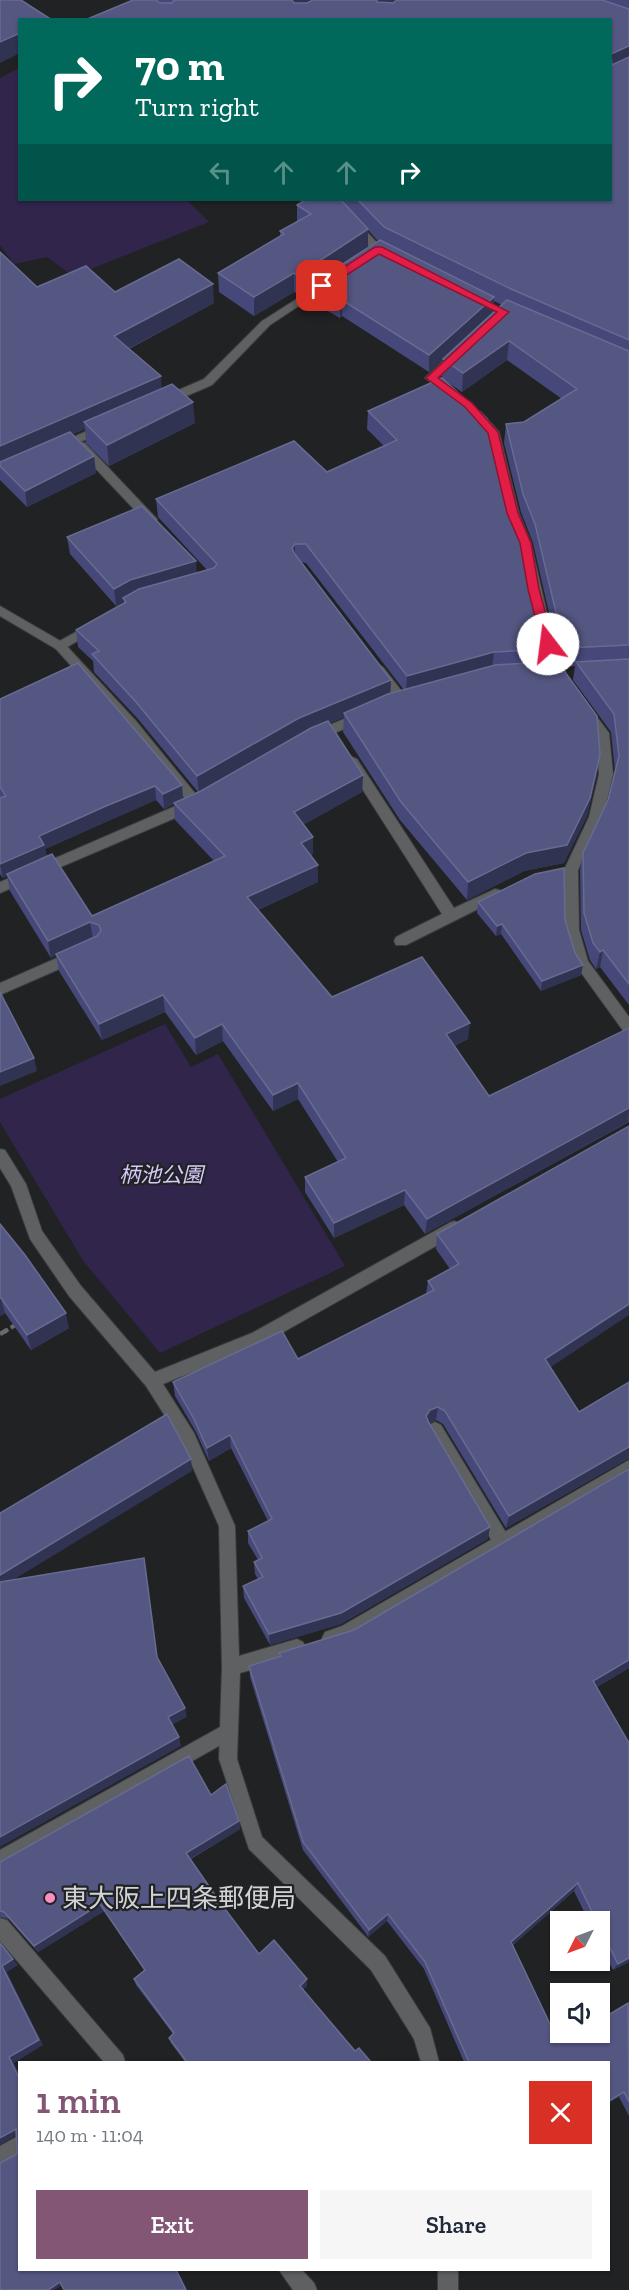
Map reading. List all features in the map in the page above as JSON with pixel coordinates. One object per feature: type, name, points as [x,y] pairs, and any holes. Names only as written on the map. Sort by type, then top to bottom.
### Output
[{"type":"street","points":[[333,201],[373,253],[399,260]]},
{"type":"street","points":[[157,404],[208,382],[266,323],[341,274]]},
{"type":"street","points":[[463,349],[431,378],[464,402],[493,432],[513,513],[525,543],[548,644],[559,674],[602,733],[606,774],[596,817],[566,871],[572,930],[582,963],[629,1028]]},
{"type":"street","points":[[53,449],[116,422]]},
{"type":"street","points":[[74,440],[162,531]]},
{"type":"street","points":[[0,610],[60,646],[201,800],[0,888]]},
{"type":"street","points":[[60,646],[108,619]]},
{"type":"street","points":[[368,657],[402,701]]},
{"type":"street","points":[[305,741],[338,739],[372,712]]},
{"type":"street","points":[[338,739],[451,916]]},
{"type":"street","points":[[401,941],[510,886]]},
{"type":"street","points":[[0,989],[83,952]]},
{"type":"street","points":[[0,1155],[18,1184],[34,1233],[75,1291],[152,1381],[188,1438],[227,1526],[231,1667],[228,1759],[255,1843],[378,1963],[423,2035],[430,2061]]},
{"type":"street","points":[[152,1381],[258,1338],[464,1222]]},
{"type":"street","points":[[435,1430],[502,1542]]},
{"type":"street","points":[[231,1667],[346,1633],[629,1468]]},
{"type":"street","points":[[0,1860],[229,1731]]},
{"type":"street","points":[[0,1927],[115,2061]]},
{"type":"street","points":[[0,2157],[18,2146]]},
{"type":"street","points":[[290,2271],[307,2290]]},
{"type":"street","points":[[448,2271],[448,2290]]},
{"type":"path","points":[[0,1334],[19,1323]]},
{"type":"green space","points":[[18,69],[18,201],[188,201],[209,222],[73,276],[47,257],[14,264],[0,245],[0,78]]},
{"type":"green space","name":"柄池公園","points":[[165,1024],[191,1067],[218,1054],[345,1266],[160,1353],[84,1262],[0,1122],[0,1099]]},
{"type":"building","points":[[0,0],[21,0],[49,18],[18,18],[18,34],[0,42]]},
{"type":"building","points":[[133,0],[172,3],[173,0],[292,0],[294,3],[307,3],[313,0],[377,0],[377,2],[393,3],[397,0],[602,0],[629,9],[629,46],[612,54],[612,18],[90,18]]},
{"type":"building","points":[[629,57],[629,340],[511,289],[384,227],[359,201],[612,201],[612,65]]},
{"type":"building","points":[[303,201],[342,201],[368,229],[298,275],[294,273],[254,297],[218,273],[284,234],[280,231],[311,214],[297,205]]},
{"type":"building","points":[[380,240],[494,297],[429,355],[342,300],[340,302],[310,285]]},
{"type":"building","points":[[0,252],[37,287],[86,266],[115,292],[179,259],[213,284],[114,336],[161,376],[0,446]]},
{"type":"building","points":[[507,300],[629,351],[629,645],[567,648],[559,625],[535,524],[523,494],[506,424],[524,422],[577,389],[509,341],[463,373],[443,359]]},
{"type":"building","points":[[442,378],[487,419],[507,495],[519,525],[542,627],[550,649],[494,652],[407,676],[306,544],[295,544],[292,548],[294,553],[391,680],[299,718],[197,776],[136,702],[92,654],[99,651],[76,630],[126,602],[123,598],[139,589],[214,568],[217,564],[156,499],[294,441],[327,472],[397,440],[368,411]]},
{"type":"building","points":[[172,384],[193,402],[107,445],[84,422]]},
{"type":"building","points":[[70,432],[94,456],[25,491],[0,466],[0,462]]},
{"type":"building","points":[[142,506],[196,561],[130,580],[114,589],[67,537]]},
{"type":"building","points":[[629,659],[629,984],[603,950],[600,952],[593,943],[584,913],[583,853],[608,800],[619,756],[614,714],[576,662]]},
{"type":"building","points":[[557,661],[597,716],[600,755],[590,798],[567,845],[526,853],[468,882],[401,802],[344,713],[388,694],[495,665]]},
{"type":"building","points":[[78,663],[182,785],[163,794],[155,786],[106,806],[39,836],[44,845],[0,864],[0,798],[6,796],[0,787],[0,699]]},
{"type":"building","points":[[328,721],[363,775],[294,812],[313,837],[301,843],[318,865],[247,897],[332,997],[422,957],[470,1023],[446,1034],[489,1096],[629,1028],[629,1108],[427,1219],[405,1190],[334,1223],[305,1177],[346,1158],[298,1083],[273,1095],[222,1024],[195,1038],[163,995],[99,1024],[56,954],[97,936],[101,931],[99,925],[90,922],[48,941],[7,874],[52,854],[92,916],[225,856],[174,803],[201,791],[311,728]]},
{"type":"building","points":[[564,868],[565,920],[575,953],[583,965],[542,981],[502,924],[497,926],[478,902],[535,874]]},
{"type":"building","points":[[0,992],[34,1058],[0,1072]]},
{"type":"building","points":[[629,1126],[629,1304],[545,1359],[579,1412],[629,1382],[629,1447],[509,1516],[445,1411],[438,1407],[430,1410],[426,1416],[429,1423],[490,1527],[341,1613],[269,1634],[243,1586],[263,1577],[254,1562],[262,1558],[248,1531],[272,1519],[230,1435],[207,1448],[173,1382],[282,1331],[298,1359],[434,1290],[428,1281],[459,1264],[437,1234]]},
{"type":"building","points":[[0,1224],[66,1313],[27,1335],[0,1298]]},
{"type":"building","points":[[167,1414],[191,1459],[0,1575],[0,1513]]},
{"type":"building","points":[[629,1469],[629,1660],[593,1681],[629,1743],[629,1958],[618,1964],[610,1948],[610,1911],[592,1911],[578,1883],[511,1942],[550,2024],[550,2043],[610,2043],[610,2014],[628,2003],[629,2102],[624,2092],[610,2100],[610,2061],[469,2061],[425,1962],[388,1914],[369,1930],[303,1842],[249,1666],[281,1656],[279,1653],[354,1630]]},
{"type":"building","points":[[144,1558],[157,1657],[185,1708],[168,1717],[179,1737],[0,1837],[0,1582]]},
{"type":"building","points":[[189,1756],[211,1795],[226,1784],[239,1821],[186,1853],[259,1954],[274,1940],[307,1979],[300,1986],[355,2051],[359,2048],[370,2061],[186,2061],[169,2038],[174,2033],[134,1979],[145,1970],[100,1904],[34,1946],[4,1912],[0,1911],[0,1862]]},
{"type":"building","points":[[0,1943],[13,1959],[2,1966],[39,2040],[9,2057],[18,2076],[18,2271],[176,2271],[186,2290],[64,2290],[60,2282],[48,2290],[0,2290],[0,2163],[17,2154],[16,2129],[0,2138]]},
{"type":"place","name":"東大阪上四条郵便局","points":[[50,1898]]},
{"type":"route","points":[[322,286],[378,250],[504,312],[431,378],[468,405],[493,432],[513,513],[525,543],[548,644]]}]
